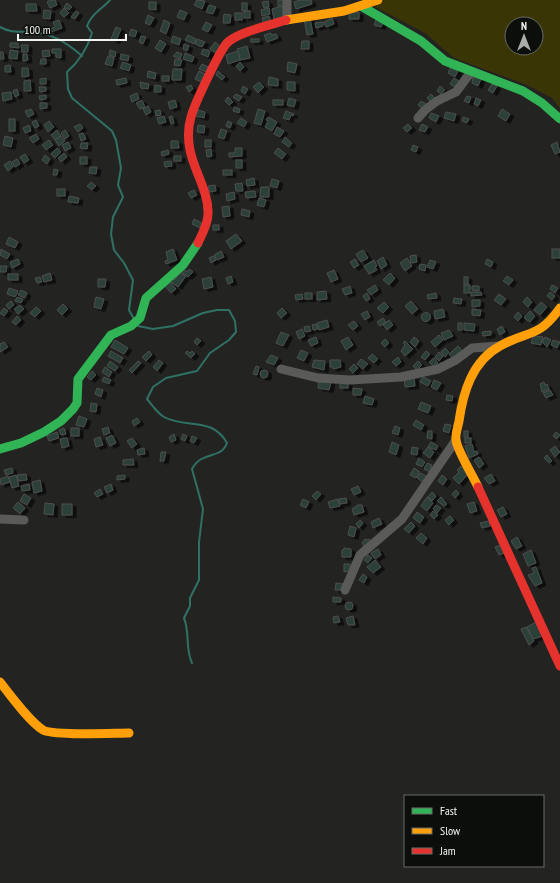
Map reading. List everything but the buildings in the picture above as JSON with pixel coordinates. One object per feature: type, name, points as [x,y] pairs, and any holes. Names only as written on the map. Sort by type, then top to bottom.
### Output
[{"type":"street","points":[[287,0],[287,20]]},
{"type":"street","points":[[0,448],[31,439],[61,421],[77,404],[78,383],[81,375],[111,336],[131,326],[140,318],[146,298],[183,264],[196,247],[206,224],[208,214],[203,188],[190,150],[191,116],[222,49],[233,38],[287,20],[361,6],[378,0]]},
{"type":"street","points":[[361,6],[421,41],[444,61],[523,91],[542,103],[560,119]]},
{"type":"street","points":[[418,118],[425,110],[437,101],[456,92],[471,72]]},
{"type":"street","points":[[281,369],[318,378],[350,380],[401,377],[438,369],[456,360],[472,348],[500,346],[542,330],[560,308]]},
{"type":"street","points":[[345,590],[360,555],[402,519],[456,440],[460,416],[471,380],[483,361],[500,346]]},
{"type":"street","points":[[456,440],[560,666]]},
{"type":"street","points":[[0,519],[24,520]]},
{"type":"street","points":[[0,682],[23,710],[44,731],[74,734],[129,733]]},
{"type":"shaded area","points":[[385,0],[560,0],[560,108],[552,98],[527,85],[454,58],[425,33],[375,7]]},
{"type":"waterway","points":[[110,0],[94,15],[87,26],[92,33],[88,44],[76,64],[67,72],[68,89],[72,98],[112,131],[116,140],[121,168],[118,185],[123,197],[113,217],[111,234],[114,250],[124,263],[133,280],[129,310],[134,319]]},
{"type":"waterway","points":[[0,27],[11,31],[38,33],[52,36],[70,46],[82,56]]},
{"type":"waterway","points":[[138,326],[153,329],[173,326],[203,313],[217,310],[229,310],[235,321],[236,332],[229,340],[210,353],[197,371],[166,378],[153,387],[147,399],[164,417],[214,429],[227,443],[220,452],[201,459],[192,469],[203,509],[199,542],[199,580],[190,598],[190,606],[184,618],[192,663]]},
{"type":"traffic: fast","points":[[361,6],[421,41],[445,61],[523,91],[542,103],[560,119]]},
{"type":"traffic: fast","points":[[0,449],[21,443],[44,432],[61,421],[73,409],[77,403],[78,379],[111,335],[131,326],[140,318],[146,298],[183,265],[198,243]]},
{"type":"traffic: slow","points":[[286,20],[344,11],[378,0]]},
{"type":"traffic: slow","points":[[478,487],[459,450],[456,438],[463,400],[470,379],[482,360],[490,352],[510,341],[539,329],[545,325],[560,308]]},
{"type":"traffic: slow","points":[[0,682],[26,715],[43,730],[71,734],[129,733]]},
{"type":"traffic: jam","points":[[198,243],[208,218],[208,206],[189,146],[189,129],[193,111],[213,67],[227,43],[239,35],[286,20]]},
{"type":"traffic: jam","points":[[478,487],[560,666]]}]
